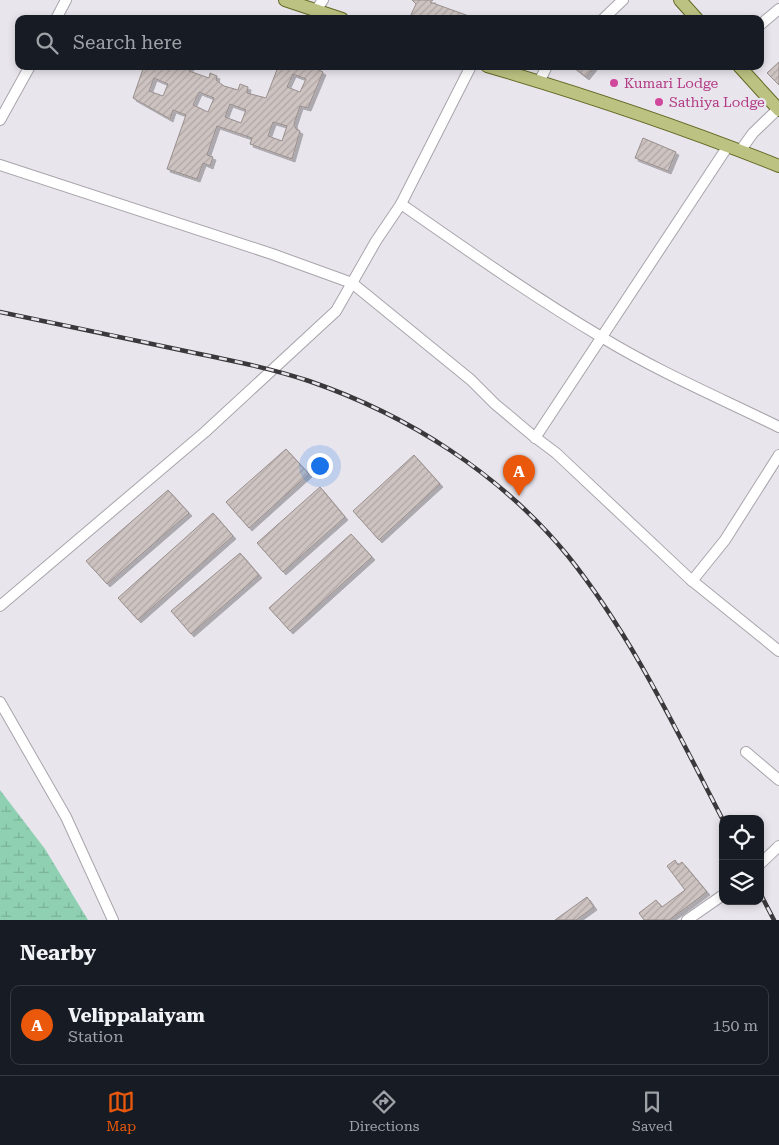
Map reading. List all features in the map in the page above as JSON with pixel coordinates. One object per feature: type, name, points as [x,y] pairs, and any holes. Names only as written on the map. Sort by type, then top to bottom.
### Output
[{"type":"main road","points":[[285,0],[319,5],[335,15]]},
{"type":"main road","points":[[680,0],[693,15]]},
{"type":"main road","points":[[500,70],[728,146],[779,166]]},
{"type":"main road","points":[[743,70],[779,109]]},
{"type":"street","points":[[58,15],[66,0]]},
{"type":"street","points":[[607,15],[623,0]]},
{"type":"street","points":[[764,22],[779,9]]},
{"type":"street","points":[[0,120],[28,70]]},
{"type":"street","points":[[0,606],[255,388],[336,311],[401,204],[469,70]]},
{"type":"street","points":[[540,82],[545,70]]},
{"type":"street","points":[[740,151],[753,133],[779,109]]},
{"type":"street","points":[[535,438],[603,338],[728,146]]},
{"type":"street","points":[[0,165],[272,254],[352,283],[471,380],[494,404],[556,453],[692,581],[779,652]]},
{"type":"street","points":[[401,204],[483,261],[603,338],[646,362],[779,427]]},
{"type":"street","points":[[692,581],[726,540],[779,455]]},
{"type":"street","points":[[0,702],[83,851],[113,920]]},
{"type":"street","points":[[746,752],[779,780]]},
{"type":"street","points":[[764,860],[779,846]]},
{"type":"street","points":[[687,920],[719,898]]},
{"type":"green space","points":[[0,790],[45,849],[88,920],[0,920]]},
{"type":"building","points":[[412,0],[433,0],[430,2],[466,15],[411,15],[416,4]]},
{"type":"building","points":[[779,62],[779,85],[767,73]]},
{"type":"building","points":[[143,70],[189,70],[209,78],[210,73],[217,76],[216,80],[224,86],[238,90],[240,84],[248,87],[247,93],[266,98],[277,70],[319,70],[323,72],[308,108],[300,106],[294,124],[296,129],[300,131],[292,159],[250,144],[252,138],[217,126],[207,155],[213,157],[210,166],[203,163],[197,179],[167,169],[186,115],[173,110],[170,119],[133,98]],"holes":[[[293,74],[306,79],[300,92],[287,87]],[[154,78],[168,84],[163,96],[149,91]],[[199,92],[214,98],[208,112],[193,105]],[[230,104],[246,110],[241,123],[225,117]],[[273,122],[287,126],[282,141],[268,136]]]},
{"type":"building","points":[[577,70],[592,70],[586,77]]},
{"type":"building","points":[[643,138],[676,152],[668,171],[635,158]]},
{"type":"building","points":[[286,449],[309,474],[249,528],[226,502]]},
{"type":"building","points":[[414,455],[440,484],[379,540],[353,511]]},
{"type":"building","points":[[320,487],[345,517],[283,572],[257,543]]},
{"type":"building","points":[[168,490],[189,513],[107,584],[86,561]]},
{"type":"building","points":[[213,513],[233,536],[138,620],[118,598]]},
{"type":"building","points":[[351,534],[372,557],[290,631],[269,608]]},
{"type":"building","points":[[240,553],[259,575],[191,634],[171,611]]},
{"type":"building","points":[[675,860],[678,865],[682,862],[707,892],[669,920],[644,920],[639,913],[656,900],[662,907],[685,890],[667,866]]},
{"type":"building","points":[[587,897],[594,907],[576,920],[555,920]]},
{"type":"railway","points":[[0,312],[235,361],[294,376],[346,395],[382,411],[451,450],[513,499],[542,526],[591,587],[613,618],[652,684],[720,815]]},
{"type":"railway","points":[[764,901],[774,920]]},
{"type":"place","name":"Kumari Lodge","points":[[614,83]]},
{"type":"place","name":"Sathiya Lodge","points":[[659,102]]},
{"type":"place","name":"Velippalaiyam","points":[[519,496]]}]
